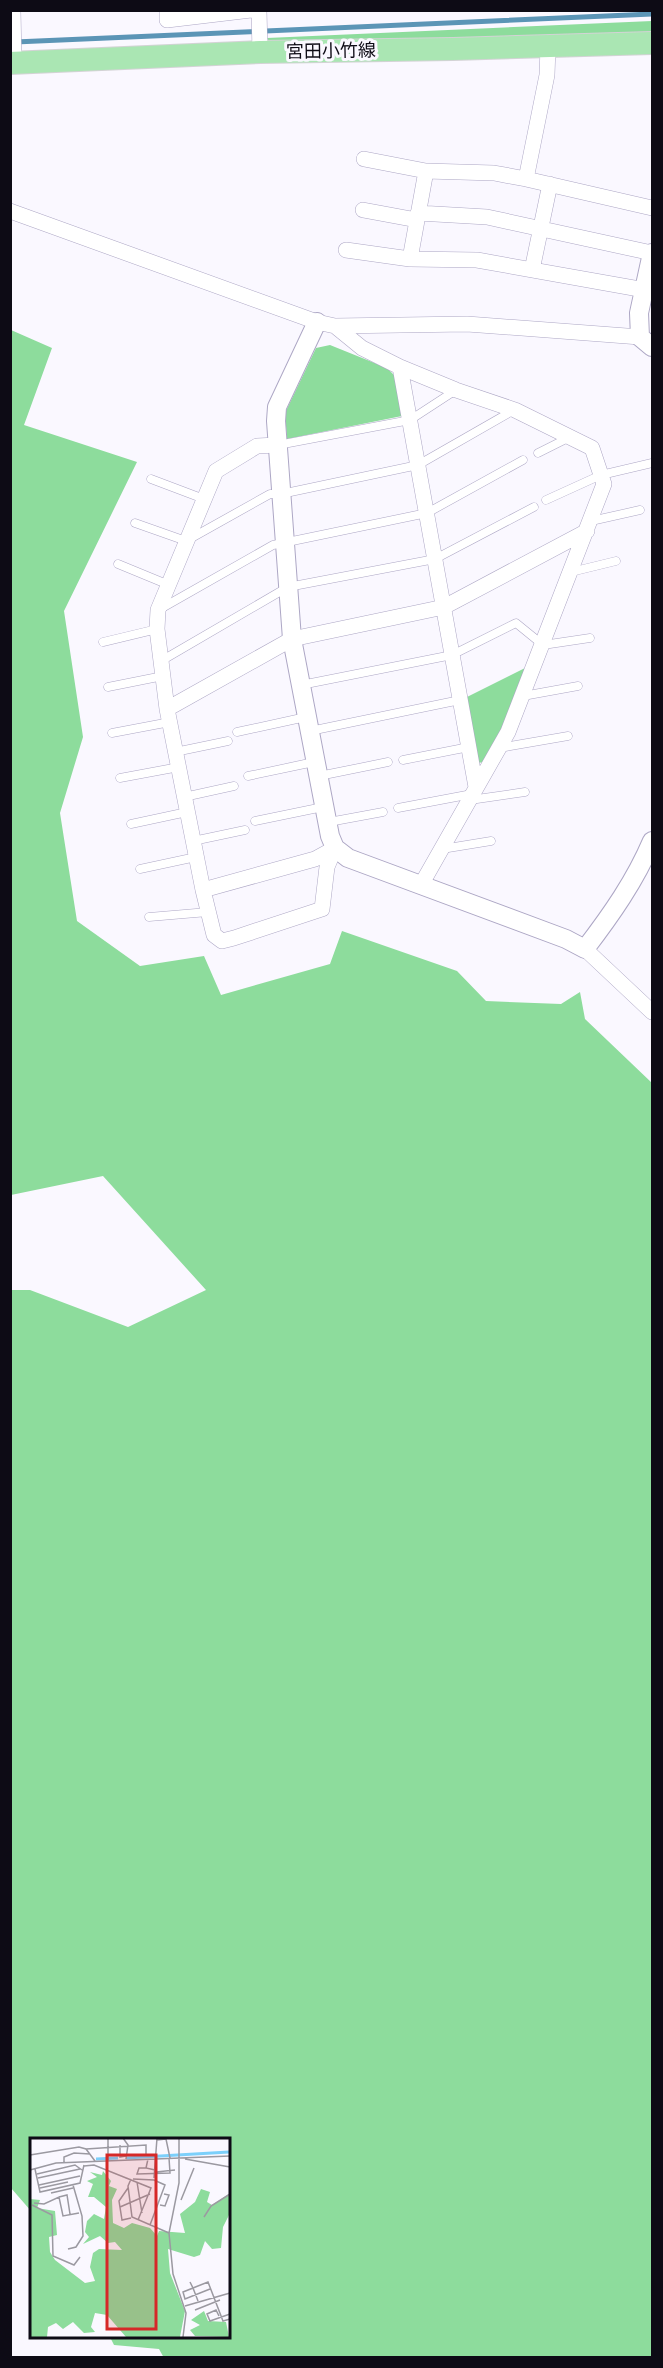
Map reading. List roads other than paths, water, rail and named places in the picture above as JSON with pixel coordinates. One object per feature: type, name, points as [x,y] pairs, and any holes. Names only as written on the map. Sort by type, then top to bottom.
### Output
[{"type":"main road","name":"宮田小竹線","points":[[13,58],[260,45],[548,47],[652,43]]},
{"type":"street","points":[[13,10],[13,58]]},
{"type":"street","points":[[167,10],[167,20],[257,13],[260,45]]},
{"type":"street","points":[[526,179],[547,75],[548,47]]},
{"type":"street","points":[[364,159],[426,171],[494,173],[652,208]]},
{"type":"street","points":[[410,259],[426,171]]},
{"type":"street","points":[[532,270],[550,184]]},
{"type":"street","points":[[10,211],[317,322],[335,326],[467,324],[646,342],[639,314],[649,288],[652,253],[487,217],[418,216],[363,210]]},
{"type":"street","points":[[346,250],[410,259],[477,260],[649,288]]},
{"type":"street","points":[[317,322],[277,407],[277,446],[292,639],[326,815],[335,848],[348,858],[566,939],[585,949],[652,1012]]},
{"type":"street","points":[[335,326],[362,348],[400,367],[456,390],[515,410],[592,448],[604,484],[508,732],[421,885]]},
{"type":"street","points":[[400,367],[469,747],[472,794]]},
{"type":"street","points":[[277,446],[257,446],[216,471],[158,610],[157,629],[168,716],[214,935],[222,940],[322,909],[327,867],[335,848]]},
{"type":"street","points":[[168,716],[292,639],[444,607],[589,526]]},
{"type":"street","points":[[585,949],[618,906],[641,868],[652,842]]},
{"type":"street","points":[[203,890],[315,859],[335,848]]},
{"type":"lane","points":[[277,446],[410,420],[456,390]]},
{"type":"lane","points":[[135,523],[186,541],[270,494],[281,494],[418,465],[515,410]]},
{"type":"lane","points":[[538,453],[568,438]]},
{"type":"lane","points":[[158,610],[273,545],[427,513],[523,460]]},
{"type":"lane","points":[[546,500],[601,475],[652,464]]},
{"type":"lane","points":[[151,479],[204,499]]},
{"type":"lane","points":[[108,687],[162,668],[288,587],[435,559],[534,507]]},
{"type":"lane","points":[[589,526],[640,510]]},
{"type":"lane","points":[[571,572],[616,561]]},
{"type":"lane","points":[[118,564],[169,585]]},
{"type":"lane","points":[[301,685],[452,655],[516,623],[543,645],[590,638]]},
{"type":"lane","points":[[103,642],[157,629]]},
{"type":"lane","points":[[523,696],[578,686]]},
{"type":"lane","points":[[237,732],[309,724],[460,700]]},
{"type":"lane","points":[[112,733],[168,716]]},
{"type":"lane","points":[[499,748],[568,736]]},
{"type":"lane","points":[[120,778],[228,741]]},
{"type":"lane","points":[[402,760],[469,747]]},
{"type":"lane","points":[[248,776],[388,762]]},
{"type":"lane","points":[[131,824],[234,786]]},
{"type":"lane","points":[[398,808],[472,794],[525,792]]},
{"type":"lane","points":[[255,821],[382,812]]},
{"type":"lane","points":[[193,842],[245,830]]},
{"type":"lane","points":[[441,849],[491,841]]},
{"type":"lane","points":[[140,869],[196,857]]},
{"type":"lane","points":[[149,917],[208,912]]},
{"type":"waterway","points":[[15,42],[652,14]]}]
